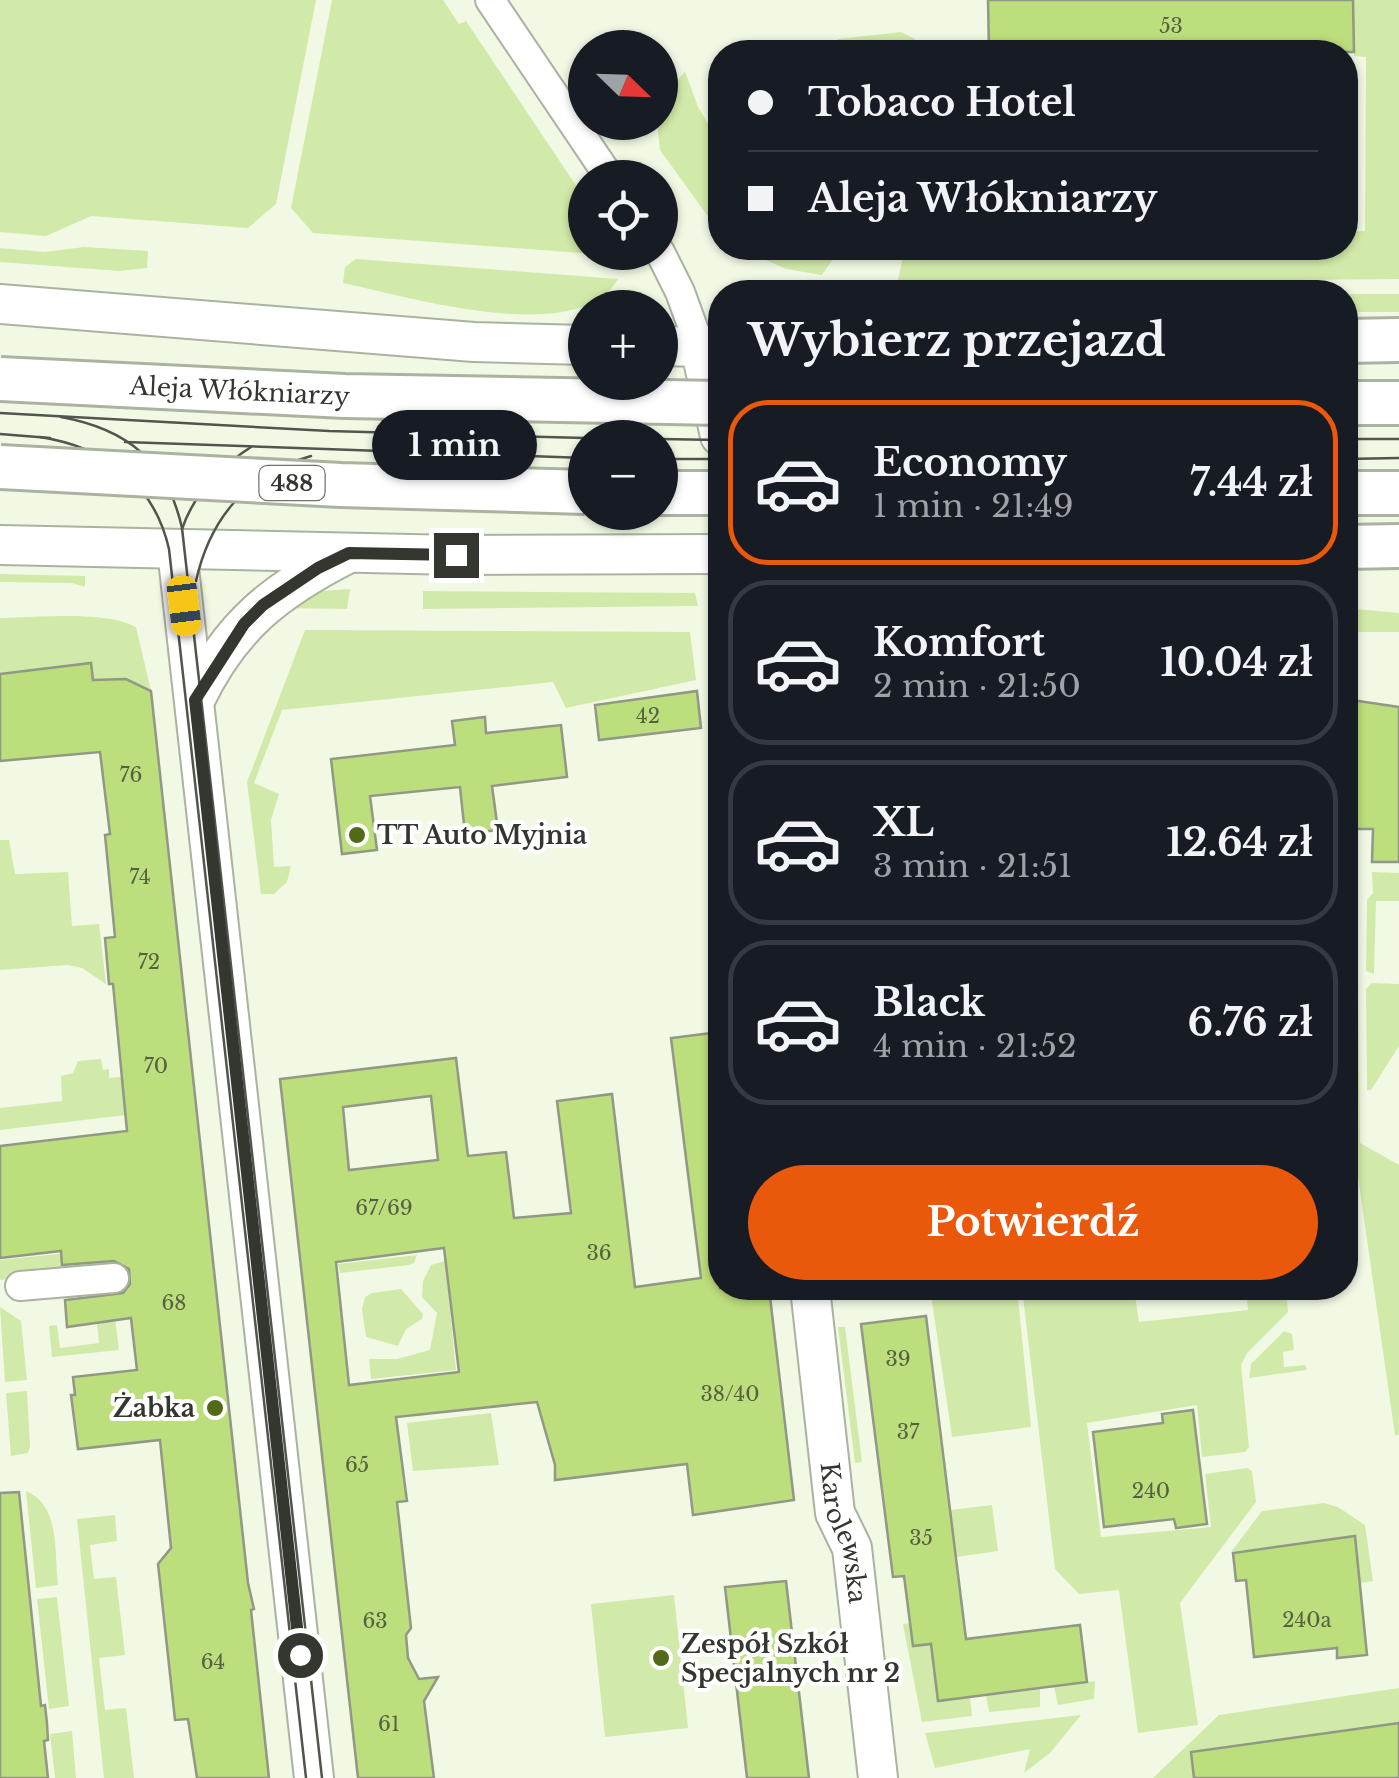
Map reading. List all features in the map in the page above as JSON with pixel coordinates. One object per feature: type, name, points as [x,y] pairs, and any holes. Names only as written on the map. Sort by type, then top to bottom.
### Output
[{"type":"main road","points":[[1358,341],[1399,340]]},
{"type":"main road","name":"Aleja Włókniarzy","points":[[0,379],[345,396],[708,404]]},
{"type":"main road","points":[[1358,403],[1399,402]]},
{"type":"main road","name":"488","points":[[0,467],[340,486],[568,492]]},
{"type":"main road","points":[[678,493],[708,494]]},
{"type":"main road","points":[[1358,493],[1399,493]]},
{"type":"main road","points":[[1358,547],[1399,546]]},
{"type":"street","points":[[490,0],[598,160]]},
{"type":"street","points":[[669,270],[680,292],[708,396]]},
{"type":"street","points":[[0,304],[474,342],[568,345]]},
{"type":"street","points":[[0,545],[349,553],[708,554]]},
{"type":"street","points":[[177,550],[314,1778]]},
{"type":"street","points":[[195,700],[231,641],[257,610],[290,585],[349,553]]},
{"type":"street","points":[[20,1286],[114,1278]]},
{"type":"street","name":"Karolewska","points":[[811,1300],[835,1514],[852,1548],[878,1778]]},
{"type":"green space","points":[[0,0],[316,0],[276,204],[248,228],[91,216],[46,236],[0,232]]},
{"type":"green space","points":[[332,0],[443,0],[459,24],[466,21],[568,174],[568,252],[313,233],[291,208]]},
{"type":"green space","points":[[1353,0],[1399,0],[1399,279],[898,280],[902,260],[1358,260],[1358,231],[1365,231],[1366,57],[1358,56],[1358,40],[1354,40]]},
{"type":"green space","points":[[901,32],[915,39],[838,40]]},
{"type":"green space","points":[[685,71],[708,123],[708,216],[678,175],[678,160],[667,160],[659,140],[678,140],[678,80]]},
{"type":"green space","points":[[84,247],[148,251],[147,268],[120,271],[0,262],[0,248],[45,252]]},
{"type":"green space","points":[[356,259],[618,279],[607,290],[568,290],[568,311],[530,314],[447,306],[343,283],[345,267]]},
{"type":"green space","points":[[766,260],[832,260],[822,275],[786,269]]},
{"type":"green space","points":[[1358,294],[1399,294],[1399,312],[1358,312]]},
{"type":"green space","points":[[0,574],[85,576],[85,587],[72,583],[0,582]]},
{"type":"green space","points":[[350,589],[347,609],[280,608],[320,591]]},
{"type":"green space","points":[[423,591],[695,593],[698,606],[423,609]]},
{"type":"green space","points":[[1358,609],[1399,613],[1399,632],[1358,632]]},
{"type":"green space","points":[[0,618],[106,618],[136,627],[151,691],[126,679],[93,680],[91,664],[0,674]]},
{"type":"green space","points":[[305,630],[690,632],[696,680],[566,708],[553,682],[282,710],[254,783],[279,794],[271,820],[274,867],[291,866],[287,882],[274,894],[261,894],[247,782]]},
{"type":"green space","points":[[0,840],[9,840],[15,874],[68,872],[72,926],[99,924],[106,984],[82,968],[68,965],[0,970]]},
{"type":"green space","points":[[1372,872],[1399,873],[1399,901],[1376,901],[1374,974],[1366,971],[1367,900],[1373,893]]},
{"type":"green space","points":[[1358,976],[1360,1143],[1399,1165],[1399,1435],[1395,1435],[1358,1177]]},
{"type":"green space","points":[[1372,983],[1399,984],[1399,1046],[1371,1090],[1367,1090],[1366,989]]},
{"type":"green space","points":[[101,1059],[103,1070],[109,1069],[109,1078],[120,1077],[123,1081],[126,1115],[0,1130],[0,1108],[62,1101],[61,1076],[73,1073],[78,1061]]},
{"type":"green space","points":[[106,1249],[107,1267],[0,1280],[0,1260]]},
{"type":"green space","points":[[417,1255],[409,1265],[340,1273],[338,1264]]},
{"type":"green space","points":[[448,1260],[460,1276],[447,1280],[456,1370],[371,1379],[369,1359],[397,1359],[430,1350],[437,1313],[422,1297],[423,1281],[431,1265]]},
{"type":"green space","points":[[401,1289],[423,1314],[422,1319],[406,1329],[398,1346],[366,1337],[362,1309],[365,1297]]},
{"type":"green space","points":[[112,1294],[119,1350],[52,1357],[49,1326],[57,1325],[60,1348],[99,1343],[94,1296]]},
{"type":"green space","points":[[932,1300],[1018,1300],[1031,1427],[952,1437]]},
{"type":"green space","points":[[1023,1300],[1136,1300],[1139,1322],[1248,1310],[1247,1300],[1287,1300],[1288,1312],[1247,1353],[1241,1365],[1249,1447],[1245,1452],[1202,1457],[1197,1405],[1087,1423],[1101,1537],[1211,1527],[1205,1474],[1247,1468],[1252,1471],[1256,1502],[1180,1603],[1198,1725],[1138,1733],[1119,1590],[1079,1594],[1055,1569]]},
{"type":"green space","points":[[0,1307],[21,1321],[27,1380],[5,1382]]},
{"type":"green space","points":[[838,1327],[845,1327],[862,1462],[855,1463]]},
{"type":"green space","points":[[1284,1331],[1292,1334],[1294,1350],[1283,1352],[1284,1367],[1305,1365],[1307,1370],[1249,1378],[1251,1364]]},
{"type":"green space","points":[[27,1391],[30,1446],[28,1453],[11,1456],[6,1393]]},
{"type":"green space","points":[[491,1413],[499,1465],[413,1471],[407,1423]]},
{"type":"green space","points":[[26,1491],[45,1507],[50,1519],[58,1585],[36,1588]]},
{"type":"green space","points":[[1324,1503],[1338,1507],[1365,1525],[1373,1581],[1360,1583],[1354,1536],[1231,1552],[1262,1511]]},
{"type":"green space","points":[[992,1505],[998,1551],[956,1557],[950,1510]]},
{"type":"green space","points":[[115,1515],[117,1541],[90,1545],[94,1579],[116,1577],[125,1655],[99,1658],[105,1710],[126,1708],[134,1778],[104,1778],[77,1519]]},
{"type":"green space","points":[[674,1595],[688,1728],[605,1737],[591,1604]]},
{"type":"green space","points":[[57,1597],[69,1706],[49,1709],[37,1599]]},
{"type":"green space","points":[[910,1623],[913,1646],[931,1644],[938,1700],[970,1697],[972,1716],[922,1722],[903,1624]]},
{"type":"green space","points":[[1095,1681],[1094,1699],[1058,1705],[1054,1686]]},
{"type":"green space","points":[[1040,1688],[1040,1707],[989,1712],[986,1695]]},
{"type":"green space","points":[[1399,1688],[1399,1723],[1192,1752],[1194,1778],[1153,1778],[1219,1715]]},
{"type":"green space","points":[[1081,1715],[1050,1753],[1024,1773],[1030,1749],[935,1768],[925,1733]]},
{"type":"green space","points":[[72,1731],[76,1778],[55,1778],[50,1734]]},
{"type":"building","points":[[988,0],[1353,0],[1354,40],[989,40]]},
{"type":"building","points":[[91,663],[93,680],[126,679],[151,691],[248,1583],[254,1609],[251,1610],[269,1778],[197,1778],[188,1719],[175,1720],[158,1564],[171,1548],[160,1440],[78,1449],[71,1395],[75,1395],[73,1377],[137,1370],[131,1318],[67,1327],[65,1300],[123,1293],[130,1284],[129,1269],[114,1261],[62,1265],[61,1251],[0,1258],[0,1146],[127,1131],[105,938],[115,937],[105,835],[110,834],[100,752],[0,761],[0,674]]},
{"type":"building","points":[[697,691],[701,728],[599,740],[595,705]]},
{"type":"building","points":[[1358,701],[1399,707],[1399,862],[1372,862],[1373,829],[1358,829]]},
{"type":"building","points":[[485,717],[486,733],[561,725],[567,777],[492,786],[498,830],[465,834],[460,787],[370,796],[377,850],[342,854],[331,759],[455,745],[452,721]]},
{"type":"building","points":[[708,1033],[708,1300],[770,1300],[794,1500],[693,1515],[687,1464],[555,1480],[555,1465],[537,1402],[396,1417],[407,1501],[397,1502],[411,1628],[406,1635],[408,1658],[419,1679],[438,1677],[424,1701],[434,1778],[358,1778],[280,1079],[456,1058],[468,1156],[506,1152],[514,1218],[571,1213],[557,1101],[612,1094],[635,1287],[701,1278],[671,1038]],"holes":[[[431,1096],[438,1160],[349,1170],[343,1107]],[[444,1248],[459,1372],[349,1385],[336,1262]]]},
{"type":"building","points":[[926,1316],[966,1639],[1080,1625],[1087,1682],[938,1701],[931,1644],[913,1646],[904,1576],[893,1577],[861,1324]]},
{"type":"building","points":[[1193,1410],[1207,1524],[1176,1528],[1174,1519],[1104,1527],[1093,1432],[1163,1423],[1162,1414]]},
{"type":"building","points":[[19,1492],[41,1706],[45,1705],[47,1723],[48,1740],[44,1741],[48,1778],[0,1778],[0,1493]]},
{"type":"building","points":[[1355,1536],[1367,1655],[1337,1658],[1337,1648],[1254,1657],[1246,1580],[1236,1581],[1233,1553]]},
{"type":"building","points":[[786,1581],[809,1778],[747,1778],[725,1587]]},
{"type":"building","points":[[1399,1723],[1399,1778],[1194,1778],[1191,1752]]},
{"type":"tram line","points":[[0,413],[329,431],[568,438]]},
{"type":"tram line","points":[[61,417],[106,430],[141,452],[166,484],[182,528],[322,1778]]},
{"type":"tram line","points":[[0,434],[50,438]]},
{"type":"tram line","points":[[40,437],[85,449],[123,472],[152,505],[169,549],[306,1778]]},
{"type":"tram line","points":[[678,439],[708,440]]},
{"type":"tram line","points":[[1358,439],[1399,439]]},
{"type":"tram line","points":[[125,442],[568,457]]},
{"type":"tram line","points":[[182,529],[209,482],[251,447]]},
{"type":"tram line","points":[[196,581],[211,537],[235,501],[268,474],[311,456]]},
{"type":"tram line","points":[[1358,459],[1399,458]]},
{"type":"tram line","points":[[678,459],[708,459]]},
{"type":"place","name":"TT Auto Myjnia","points":[[357,835]]},
{"type":"place","name":"Żabka","points":[[215,1408]]},
{"type":"place","name":"Zespół Szkół Specjalnych nr 2","points":[[661,1658]]},
{"type":"route","points":[[300,1655],[195,700],[244,624],[263,605],[318,568],[349,553],[456,555]]}]
